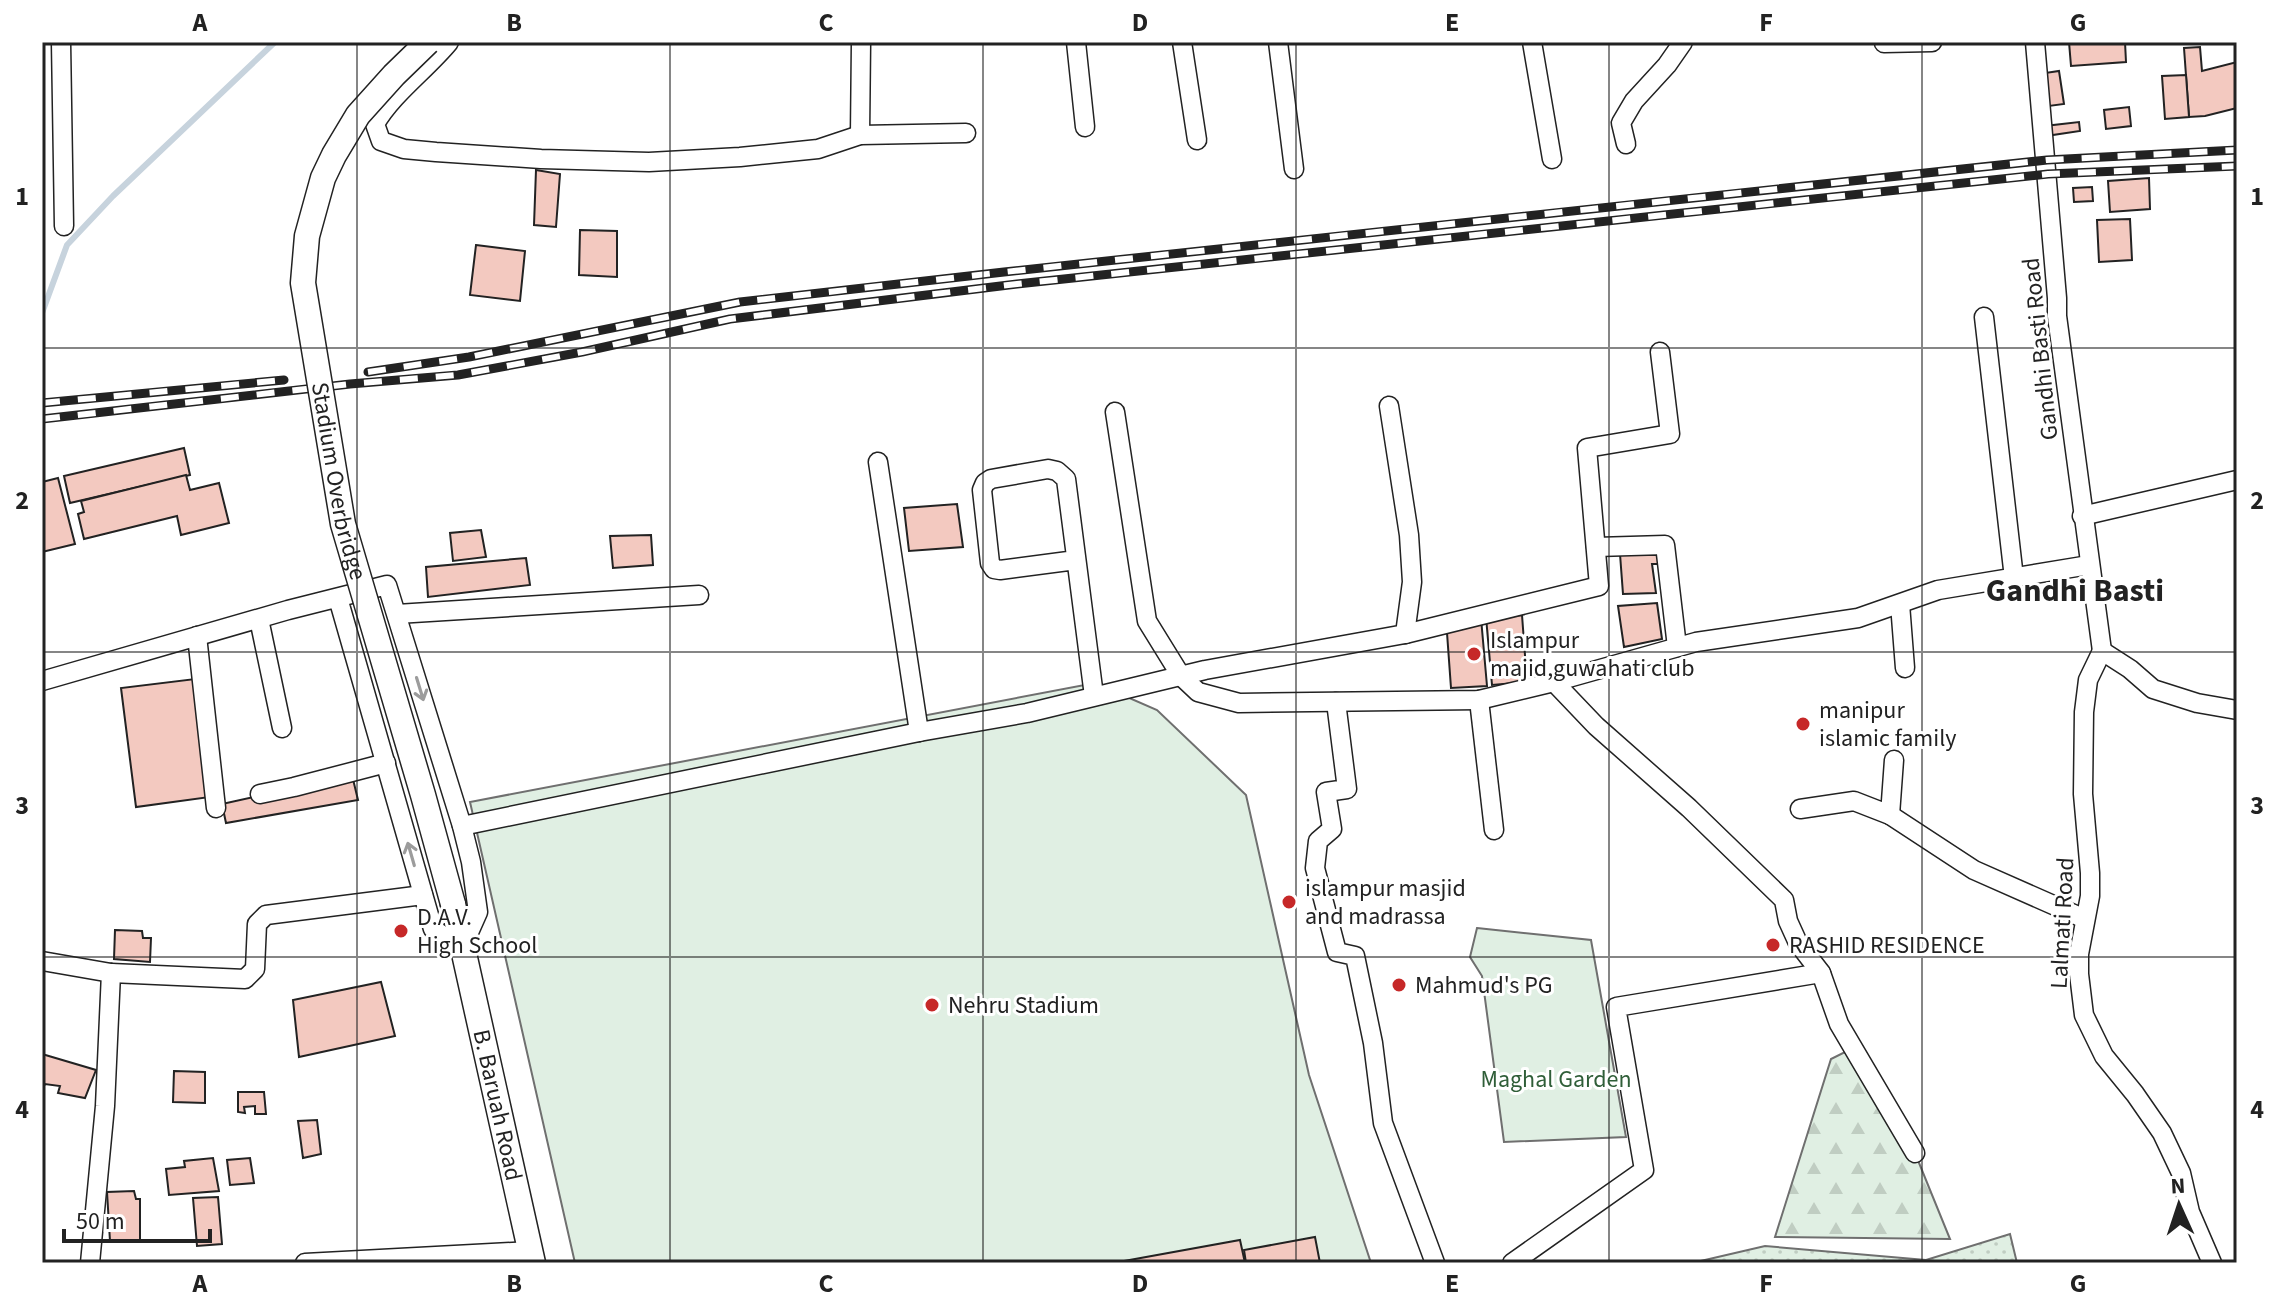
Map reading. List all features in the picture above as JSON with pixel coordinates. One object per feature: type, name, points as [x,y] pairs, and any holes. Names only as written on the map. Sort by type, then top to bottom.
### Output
[{"type":"main road","name":"Stadium Overbridge","points":[[428,42],[358,115],[334,155],[323,178],[307,236],[303,283],[343,524],[423,795],[462,948]]},
{"type":"main road","name":"B. Baruah Road","points":[[462,948],[532,1257]]},
{"type":"street","points":[[61,42],[64,226]]},
{"type":"street","points":[[449,42],[384,108],[375,124],[381,141],[404,149],[436,152],[649,162],[818,149],[860,135],[966,133]]},
{"type":"street","points":[[860,135],[861,42]]},
{"type":"street","points":[[1076,42],[1085,127]]},
{"type":"street","points":[[1182,42],[1197,140]]},
{"type":"street","points":[[1278,42],[1294,169]]},
{"type":"street","points":[[1532,42],[1552,159]]},
{"type":"street","points":[[1626,144],[1621,123],[1627,112],[1683,42]]},
{"type":"street","points":[[1884,43],[1932,42]]},
{"type":"street","name":"Gandhi Basti Road","points":[[2035,42],[2047,160],[2057,316],[2102,651]]},
{"type":"street","points":[[1984,317],[2014,578]]},
{"type":"street","points":[[462,826],[919,732],[1027,713],[1181,676],[1405,634],[1599,586],[1587,448],[1670,434],[1660,352]]},
{"type":"street","points":[[1389,406],[1409,535],[1412,582],[1405,634]]},
{"type":"street","points":[[1115,412],[1147,621],[1181,676],[1198,692],[1239,703],[1479,700],[1696,642],[1858,618],[1938,590],[2089,565]]},
{"type":"street","points":[[878,462],[919,732]]},
{"type":"street","points":[[1076,560],[994,569],[990,563],[982,490],[985,483],[991,479],[1048,469],[1057,471],[1066,479],[1094,696]]},
{"type":"street","points":[[2082,516],[2237,480]]},
{"type":"street","points":[[1596,547],[1665,545],[1677,647]]},
{"type":"street","points":[[42,681],[197,636],[259,619],[338,598],[387,585],[471,862],[478,912],[462,948],[433,929],[338,598]]},
{"type":"street","points":[[397,614],[699,595]]},
{"type":"street","points":[[1900,604],[1905,668]]},
{"type":"street","points":[[259,619],[282,728]]},
{"type":"street","points":[[197,636],[216,808]]},
{"type":"street","points":[[2102,651],[2153,689],[2197,703],[2237,710]]},
{"type":"street","name":"Lalmati Road","points":[[2102,651],[2088,680],[2084,712],[2083,794],[2090,873],[2090,896],[2079,954],[2084,1015],[2104,1056],[2162,1133],[2181,1173],[2190,1212],[2212,1263]]},
{"type":"street","points":[[1554,682],[1596,726],[1689,808],[1784,900],[1788,921],[1798,943],[1821,973],[1839,1024],[1915,1153]]},
{"type":"street","points":[[1479,700],[1494,830]]},
{"type":"street","points":[[1336,702],[1347,789],[1326,792],[1332,829],[1318,841],[1315,868],[1337,952],[1355,956],[1373,1043],[1383,1123],[1435,1263]]},
{"type":"street","points":[[1890,815],[1894,760]]},
{"type":"street","points":[[260,794],[386,763]]},
{"type":"street","points":[[1800,809],[1854,801],[1890,815],[1974,870],[2085,919]]},
{"type":"street","points":[[42,961],[111,973],[245,979],[255,969],[257,924],[266,915],[423,895]]},
{"type":"street","points":[[90,1263],[105,1106],[111,973]]},
{"type":"street","points":[[1512,1263],[1644,1170],[1616,1007],[1821,973]]},
{"type":"street","points":[[305,1263],[532,1257]]},
{"type":"green space","name":"Nehru Stadium","points":[[1095,683],[1157,710],[1246,795],[1309,1075],[1371,1263],[575,1263],[470,802]]},
{"type":"green space","name":"Maghal Garden","points":[[1477,928],[1591,940],[1626,1137],[1504,1142],[1482,976],[1470,957]]},
{"type":"green space","points":[[1853,1048],[1915,1153],[1950,1239],[1775,1237],[1831,1059]]},
{"type":"green space","points":[[2010,1234],[2017,1263],[1692,1263],[1765,1246],[1926,1260]]},
{"type":"building","points":[[2069,42],[2125,42],[2126,62],[2071,66]]},
{"type":"building","points":[[2200,47],[2202,71],[2237,62],[2237,108],[2189,117],[2184,48]]},
{"type":"building","points":[[2059,71],[2064,104],[2049,106],[2045,73]]},
{"type":"building","points":[[2186,75],[2189,117],[2165,119],[2162,76]]},
{"type":"building","points":[[2129,107],[2131,126],[2106,129],[2104,110]]},
{"type":"building","points":[[2079,122],[2080,131],[2046,136],[2045,126]]},
{"type":"building","points":[[536,170],[560,174],[556,227],[534,225]]},
{"type":"building","points":[[2149,178],[2150,209],[2110,212],[2108,181]]},
{"type":"building","points":[[2092,187],[2093,201],[2074,202],[2073,188]]},
{"type":"building","points":[[2130,219],[2132,260],[2099,262],[2097,220]]},
{"type":"building","points":[[580,230],[617,231],[617,277],[579,275]]},
{"type":"building","points":[[476,245],[525,251],[520,301],[470,295]]},
{"type":"building","points":[[184,448],[190,475],[70,503],[64,476]]},
{"type":"building","points":[[186,475],[190,490],[219,483],[229,523],[181,535],[177,516],[84,539],[78,514],[84,512],[81,501]]},
{"type":"building","points":[[58,478],[75,544],[42,552],[42,482]]},
{"type":"building","points":[[957,504],[963,547],[909,551],[904,508]]},
{"type":"building","points":[[481,530],[486,557],[453,561],[450,533]]},
{"type":"building","points":[[651,535],[653,565],[613,568],[610,536]]},
{"type":"building","points":[[1620,554],[1658,554],[1659,564],[1652,564],[1656,593],[1623,594]]},
{"type":"building","points":[[526,558],[530,585],[428,597],[426,567]]},
{"type":"building","points":[[1657,603],[1662,639],[1624,647],[1618,606]]},
{"type":"building","points":[[1522,615],[1527,682],[1492,685],[1486,617]]},
{"type":"building","points":[[1481,618],[1487,686],[1451,688],[1446,619]]},
{"type":"building","points":[[195,679],[210,797],[136,807],[121,688]]},
{"type":"building","points":[[352,775],[358,800],[226,823],[222,804]]},
{"type":"building","points":[[115,930],[142,931],[143,938],[151,938],[150,962],[114,959]]},
{"type":"building","points":[[381,982],[395,1036],[299,1057],[293,1000]]},
{"type":"building","points":[[42,1054],[96,1070],[85,1098],[58,1093],[60,1086],[45,1084],[42,1090]]},
{"type":"building","points":[[174,1071],[205,1072],[205,1103],[173,1102]]},
{"type":"building","points":[[238,1092],[264,1092],[266,1114],[255,1114],[255,1106],[244,1107],[245,1113],[238,1112]]},
{"type":"building","points":[[317,1120],[321,1154],[303,1158],[298,1121]]},
{"type":"building","points":[[213,1158],[219,1191],[169,1195],[166,1169],[185,1167],[184,1161]]},
{"type":"building","points":[[250,1158],[254,1183],[230,1185],[227,1160]]},
{"type":"building","points":[[134,1191],[136,1199],[140,1199],[140,1240],[110,1241],[107,1192]]},
{"type":"building","points":[[218,1197],[222,1244],[197,1246],[193,1198]]},
{"type":"building","points":[[1315,1237],[1320,1263],[1246,1263],[1244,1250]]},
{"type":"building","points":[[1240,1240],[1245,1263],[1113,1263]]},
{"type":"waterway","points":[[42,313],[67,245],[113,196],[275,42]]},
{"type":"railway","points":[[368,372],[469,357],[740,302],[2047,160],[2237,150]]},
{"type":"railway","points":[[42,419],[350,384],[458,375],[582,352],[730,319],[1017,284],[2048,174],[2237,166]]},
{"type":"railway","points":[[42,403],[284,380]]},
{"type":"place","name":"Islampur majid,guwahati club","points":[[1474,654]]},
{"type":"place","name":"manipur islamic family","points":[[1803,724]]},
{"type":"place","name":"islampur masjid and madrassa","points":[[1289,902]]},
{"type":"place","name":"D.A.V. High School","points":[[401,931]]},
{"type":"place","name":"RASHID RESIDENCE","points":[[1773,945]]},
{"type":"place","name":"Mahmud's PG","points":[[1399,985]]},
{"type":"place","name":"Nehru Stadium","points":[[932,1005]]},
{"type":"district","name":"Gandhi Basti","points":[[2075,590]]}]
